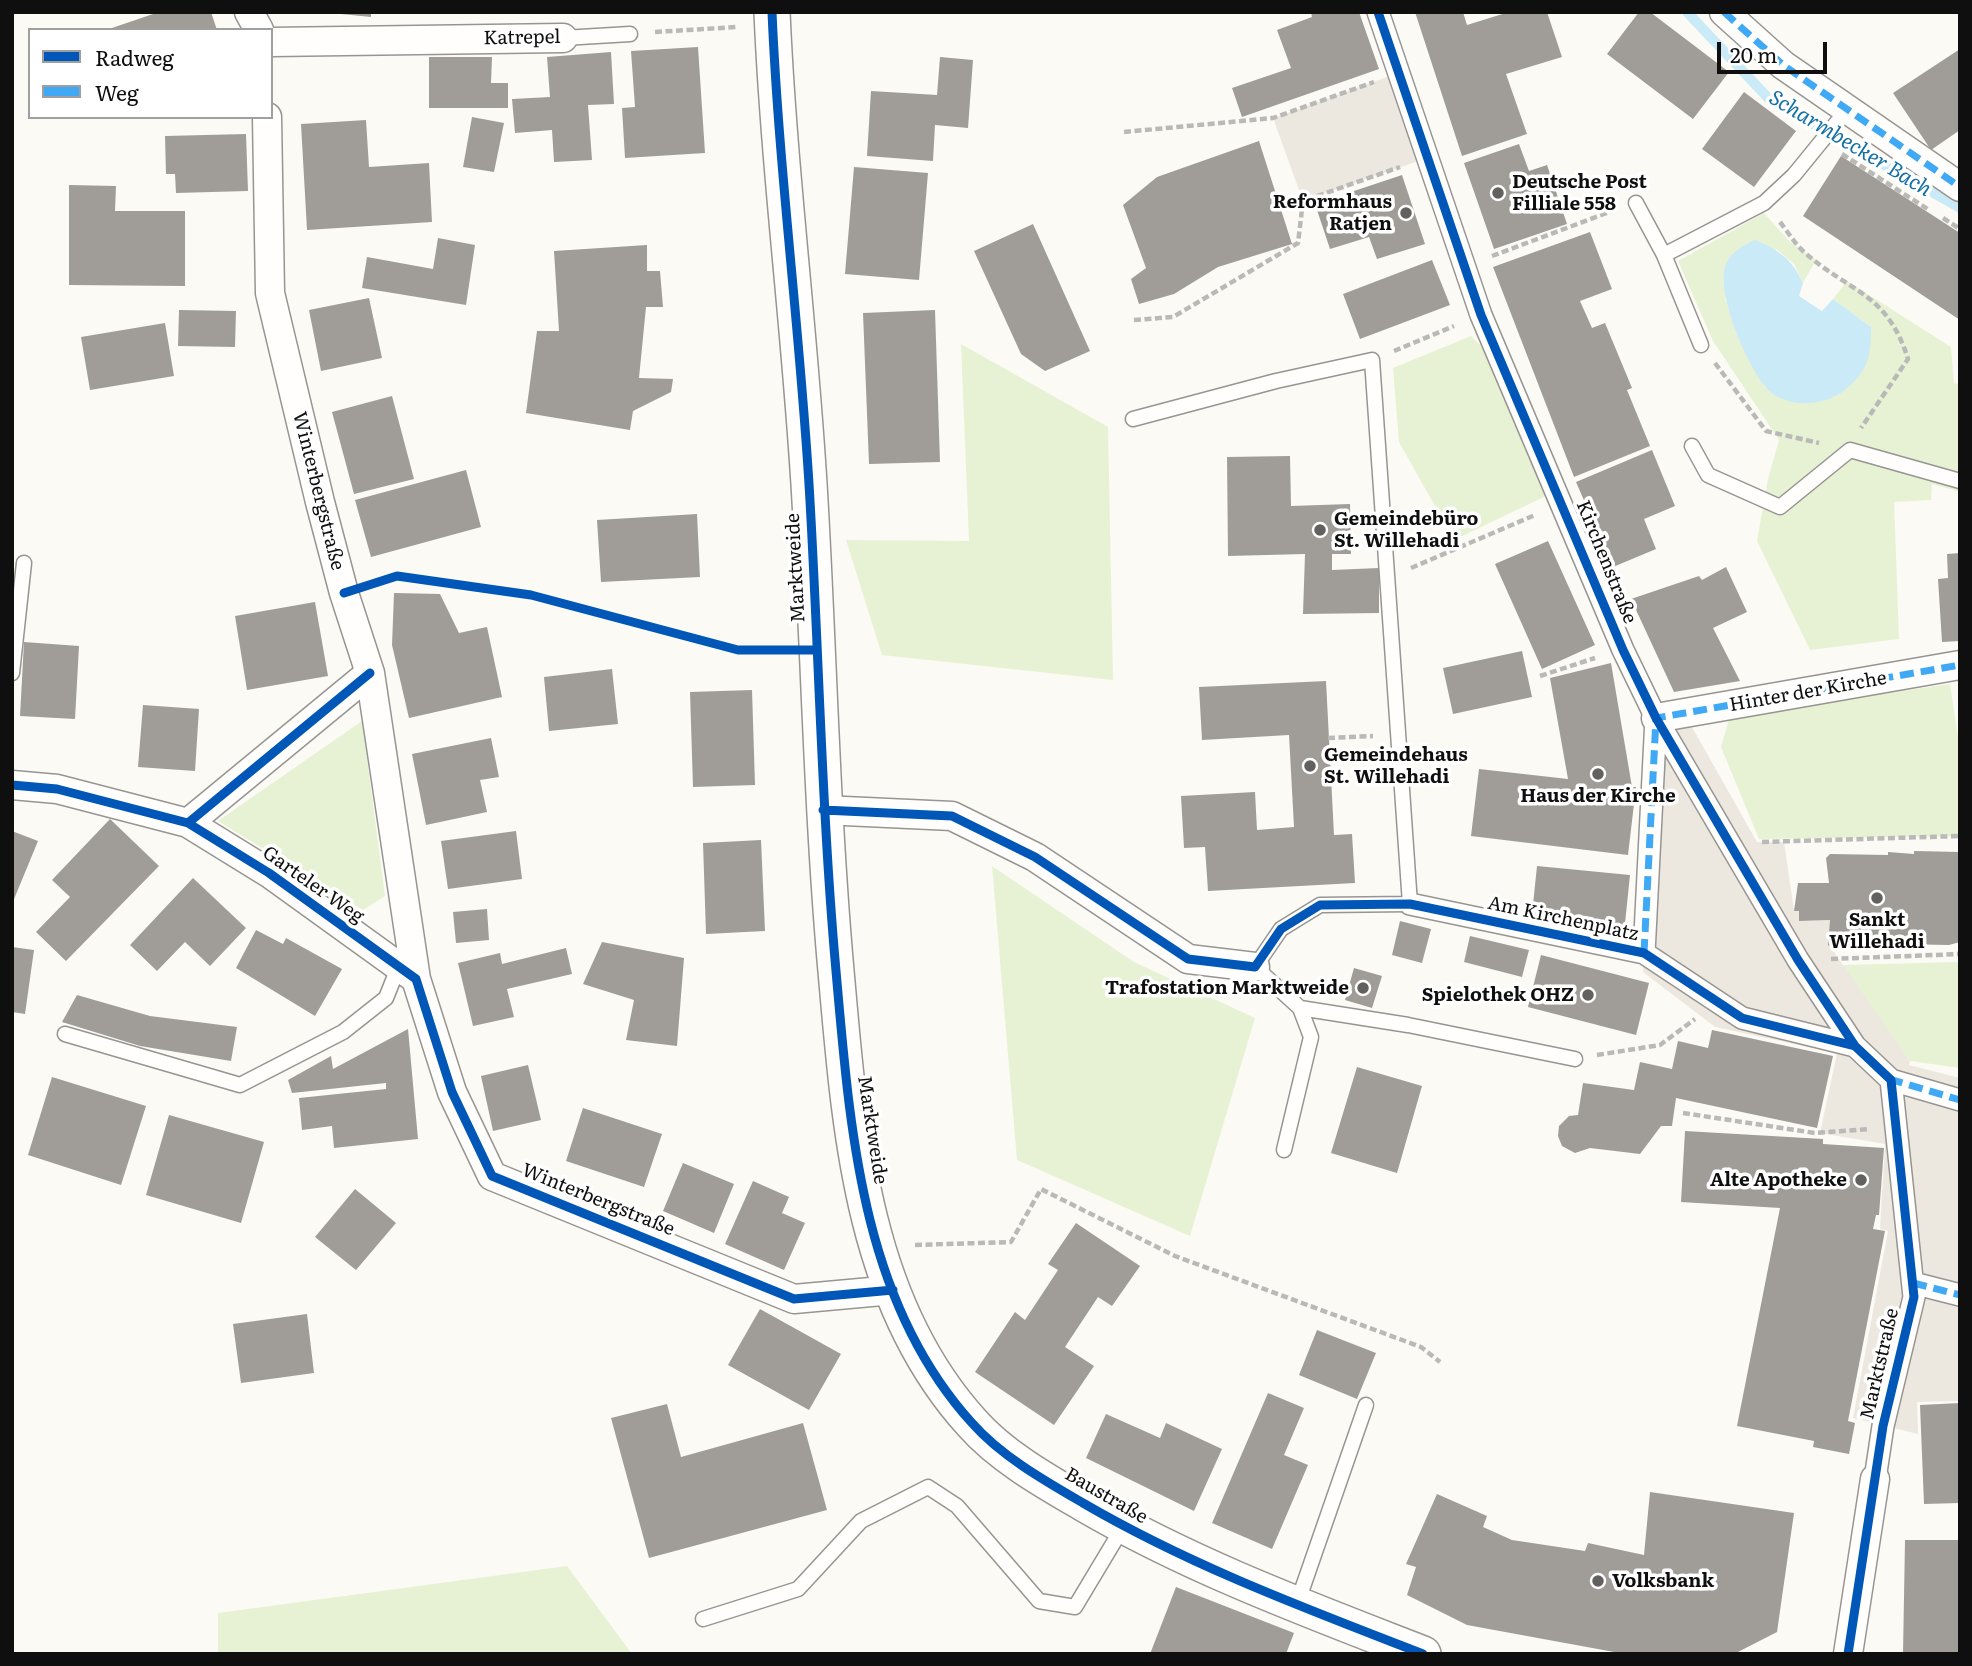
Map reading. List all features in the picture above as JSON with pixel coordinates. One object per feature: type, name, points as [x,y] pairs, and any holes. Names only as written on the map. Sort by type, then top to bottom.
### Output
[{"type":"street","points":[[249,12],[258,28]]},
{"type":"street","name":"Kirchenstraße","points":[[1378,12],[1481,315],[1623,650],[1656,718],[1798,960],[1856,1046],[1891,1080]]},
{"type":"street","points":[[1724,12],[1840,118],[1960,187]]},
{"type":"street","name":"Marktweide","points":[[773,18],[798,321],[817,650],[823,810],[850,1122],[875,1246]]},
{"type":"street","name":"Katrepel","points":[[273,43],[563,38]]},
{"type":"street","name":"Winterbergstraße","points":[[267,119],[270,293],[344,593],[370,673],[407,973],[452,1092],[492,1176],[794,1299],[893,1290]]},
{"type":"street","name":"Hinter der Kirche","points":[[1656,718],[1960,665]]},
{"type":"street","points":[[188,823],[370,673]]},
{"type":"street","name":"Am Kirchenplatz","points":[[1644,953],[1656,718]]},
{"type":"street","name":"Garteler Weg","points":[[12,785],[57,789],[188,823],[269,873],[407,973]]},
{"type":"street","points":[[823,810],[951,816],[1035,857],[1188,959],[1255,967]]},
{"type":"street","name":"Am Kirchenplatz","points":[[1410,904],[1644,953],[1742,1018],[1856,1046]]},
{"type":"street","points":[[1891,1080],[1960,1100]]},
{"type":"street","name":"Marktstraße","points":[[1848,1654],[1883,1426],[1914,1297],[1891,1080]]},
{"type":"street","name":"Baustraße","points":[[875,1246],[931,1372],[974,1426],[1043,1480],[1148,1541],[1423,1654]]},
{"type":"street","points":[[1913,1283],[1960,1295]]},
{"type":"lane","name":"Katrepel","points":[[563,38],[630,34]]},
{"type":"lane","points":[[1664,255],[1764,203],[1794,175],[1840,118]]},
{"type":"lane","points":[[1636,203],[1664,255],[1701,345]]},
{"type":"lane","points":[[1133,419],[1276,381],[1373,360],[1410,904],[1320,905],[1281,929],[1255,967],[1300,1008],[1311,1037],[1284,1150]]},
{"type":"lane","points":[[1692,446],[1708,475],[1780,507],[1850,450],[1960,481]]},
{"type":"lane","points":[[12,673],[24,563]]},
{"type":"lane","points":[[65,1034],[240,1085],[343,1032],[386,998],[407,973]]},
{"type":"lane","points":[[1300,1008],[1575,1059]]},
{"type":"lane","points":[[1297,1604],[1366,1405]]},
{"type":"lane","points":[[703,1619],[798,1589],[861,1521],[928,1487],[957,1506],[1040,1601],[1074,1607],[1123,1527]]},
{"type":"path","points":[[630,34],[773,18]]},
{"type":"path","points":[[1124,132],[1273,118],[1398,73]]},
{"type":"path","points":[[1820,142],[1959,226]]},
{"type":"path","points":[[1135,320],[1173,317],[1298,243],[1303,201],[1427,158]]},
{"type":"path","points":[[1465,266],[1636,203]]},
{"type":"path","points":[[1701,345],[1766,430],[1850,450],[1908,359],[1899,332],[1874,300],[1804,252],[1764,203]]},
{"type":"path","points":[[1373,360],[1481,315]]},
{"type":"path","points":[[1388,578],[1562,503]]},
{"type":"path","points":[[344,593],[397,576],[531,595],[738,650],[817,650]]},
{"type":"path","points":[[1540,676],[1623,650]]},
{"type":"path","points":[[1328,738],[1398,735]]},
{"type":"path","points":[[1730,843],[1960,836]]},
{"type":"path","points":[[1798,960],[1960,954]]},
{"type":"path","points":[[1575,1059],[1660,1045],[1719,1003]]},
{"type":"path","points":[[1682,1113],[1815,1133],[1896,1128]]},
{"type":"path","points":[[875,1246],[1011,1242],[1041,1189],[1175,1256],[1421,1347],[1440,1362]]},
{"type":"green space","points":[[1764,213],[1789,241],[1816,260],[1803,283],[1794,264],[1776,249],[1725,298],[1737,334],[1765,387],[1871,327],[1833,299],[1847,281],[1951,347],[1954,383],[1960,385],[1960,492],[1932,484],[1931,500],[1894,502],[1899,639],[1810,650],[1757,541],[1768,479],[1779,440],[1713,341],[1678,261]]},
{"type":"green space","points":[[1471,336],[1492,357],[1535,455],[1535,472],[1546,496],[1454,540],[1399,442],[1393,368]]},
{"type":"green space","points":[[961,344],[1108,427],[1113,680],[882,655],[846,540],[969,541]]},
{"type":"green space","points":[[1950,684],[1960,750],[1960,836],[1759,839],[1721,747],[1730,716]]},
{"type":"green space","points":[[362,721],[385,896],[363,910],[218,821]]},
{"type":"green space","points":[[992,866],[1134,962],[1255,1018],[1190,1236],[1017,1160]]},
{"type":"green space","points":[[1960,962],[1960,1068],[1910,1061],[1842,965]]},
{"type":"green space","points":[[567,1566],[632,1654],[218,1654],[218,1613]]},
{"type":"shaded area","points":[[1398,73],[1427,158],[1303,201],[1273,118]]},
{"type":"shaded area","points":[[1684,713],[1757,842],[1784,842],[1794,910],[1799,911],[1799,921],[1830,920],[1829,945],[1910,1061],[1909,1065],[1960,1078],[1960,1401],[1917,1402],[1918,1434],[1853,1418],[1888,1231],[1880,1229],[1885,1144],[1820,1133],[1837,1053],[1715,1027],[1643,972],[1656,718]]},
{"type":"water","points":[[1755,240],[1789,261],[1803,283],[1799,296],[1822,311],[1833,299],[1871,327],[1869,356],[1863,371],[1851,385],[1833,397],[1801,403],[1790,402],[1771,393],[1741,344],[1728,309],[1724,276],[1731,256]]},
{"type":"building","points":[[159,12],[211,12],[216,28],[112,28]]},
{"type":"building","points":[[321,12],[371,12],[371,17]]},
{"type":"building","points":[[1311,12],[1359,12],[1379,69],[1242,117],[1232,88],[1291,68],[1277,30],[1312,17]]},
{"type":"building","points":[[1415,12],[1463,12],[1467,25],[1509,12],[1547,12],[1562,57],[1506,74],[1527,134],[1462,156]]},
{"type":"building","points":[[1639,12],[1650,12],[1729,72],[1693,119],[1607,54]]},
{"type":"building","points":[[698,47],[705,153],[625,158],[622,108],[635,107],[631,51]]},
{"type":"building","points":[[1960,49],[1960,130],[1931,150],[1893,93]]},
{"type":"building","points":[[611,52],[614,104],[588,105],[592,160],[554,162],[552,130],[515,133],[512,99],[550,97],[547,57]]},
{"type":"building","points":[[429,57],[492,57],[491,83],[508,83],[508,108],[429,108]]},
{"type":"building","points":[[940,57],[973,60],[968,128],[935,125],[933,161],[867,156],[871,91],[937,95]]},
{"type":"building","points":[[1744,92],[1796,131],[1754,187],[1702,149]]},
{"type":"building","points":[[472,117],[504,123],[494,172],[463,167]]},
{"type":"building","points":[[366,120],[369,167],[429,163],[432,222],[307,230],[301,124]]},
{"type":"building","points":[[246,134],[248,191],[176,193],[175,174],[166,174],[165,136]]},
{"type":"building","points":[[1259,141],[1292,244],[1218,267],[1174,294],[1139,304],[1131,279],[1146,268],[1123,205],[1157,177]]},
{"type":"building","points":[[1519,144],[1529,171],[1547,165],[1567,224],[1494,249],[1464,163]]},
{"type":"building","points":[[1841,156],[1960,233],[1960,320],[1803,216]]},
{"type":"building","points":[[854,167],[928,173],[919,280],[845,274]]},
{"type":"building","points":[[1402,175],[1425,244],[1377,259],[1369,237],[1330,249],[1315,204]]},
{"type":"building","points":[[69,185],[116,186],[115,211],[185,211],[185,286],[69,285]]},
{"type":"building","points":[[1033,224],[1090,351],[1045,371],[1021,354],[974,251]]},
{"type":"building","points":[[1590,232],[1612,289],[1580,301],[1592,328],[1605,323],[1632,388],[1627,390],[1650,446],[1574,477],[1493,267]]},
{"type":"building","points":[[438,238],[475,245],[466,305],[362,288],[367,257],[433,269]]},
{"type":"building","points":[[647,245],[647,271],[660,271],[663,307],[646,307],[639,378],[673,379],[671,392],[633,411],[630,430],[526,413],[537,331],[559,331],[554,251]]},
{"type":"building","points":[[1432,260],[1450,305],[1360,339],[1343,294]]},
{"type":"building","points":[[369,298],[382,358],[321,371],[309,310]]},
{"type":"building","points":[[179,310],[236,311],[235,347],[178,346]]},
{"type":"building","points":[[935,310],[940,462],[869,464],[863,313]]},
{"type":"building","points":[[165,323],[174,376],[90,390],[81,337]]},
{"type":"building","points":[[392,396],[414,479],[354,494],[332,412]]},
{"type":"building","points":[[1652,450],[1675,506],[1644,519],[1656,549],[1613,567],[1576,482]]},
{"type":"building","points":[[1290,456],[1291,506],[1350,504],[1351,554],[1332,554],[1332,570],[1379,568],[1379,613],[1303,614],[1305,554],[1228,556],[1227,457]]},
{"type":"building","points":[[466,470],[481,527],[371,557],[355,500]]},
{"type":"building","points":[[697,514],[700,577],[601,582],[597,520]]},
{"type":"building","points":[[1548,541],[1595,645],[1542,669],[1495,564]]},
{"type":"building","points":[[1960,553],[1960,641],[1942,642],[1938,579],[1948,578],[1947,554]]},
{"type":"building","points":[[1726,567],[1747,612],[1713,628],[1740,681],[1674,692],[1631,599],[1699,576],[1702,580]]},
{"type":"building","points":[[394,593],[440,594],[459,633],[487,627],[502,697],[409,718],[392,645]]},
{"type":"building","points":[[315,602],[328,676],[247,690],[235,616]]},
{"type":"building","points":[[24,642],[79,646],[75,719],[20,716]]},
{"type":"building","points":[[1522,651],[1532,697],[1453,714],[1443,668]]},
{"type":"building","name":"Haus der Kirche","points":[[1611,663],[1632,787],[1636,787],[1628,855],[1471,836],[1479,769],[1568,779],[1550,678]]},
{"type":"building","points":[[612,669],[618,724],[549,731],[544,677]]},
{"type":"building","name":"Gemeindehaus St. Willehadi","points":[[1326,681],[1334,835],[1352,834],[1355,883],[1208,891],[1205,847],[1184,848],[1181,796],[1255,792],[1257,830],[1294,827],[1289,735],[1202,740],[1199,687]]},
{"type":"building","points":[[752,690],[755,785],[693,787],[690,692]]},
{"type":"building","points":[[143,705],[199,709],[195,771],[138,767]]},
{"type":"building","points":[[491,738],[499,777],[480,780],[487,812],[426,825],[412,754]]},
{"type":"building","points":[[110,819],[159,866],[66,961],[36,932],[70,897],[52,880]]},
{"type":"building","points":[[12,831],[38,841],[12,904]]},
{"type":"building","points":[[516,831],[522,879],[448,889],[441,841]]},
{"type":"building","points":[[761,840],[765,931],[706,934],[703,843]]},
{"type":"building","name":"Sankt Willehadi","points":[[1914,851],[1960,852],[1960,942],[1949,945],[1896,944],[1896,947],[1891,947],[1890,944],[1832,948],[1828,945],[1830,920],[1799,921],[1799,911],[1794,911],[1798,883],[1829,883],[1826,858],[1830,854],[1888,855],[1888,852],[1914,854]]},
{"type":"building","points":[[1537,866],[1630,875],[1624,933],[1531,924]]},
{"type":"building","points":[[193,878],[246,928],[210,966],[185,942],[157,971],[130,945]]},
{"type":"building","points":[[487,909],[489,940],[456,943],[453,912]]},
{"type":"building","points":[[1400,921],[1431,929],[1422,963],[1392,955]]},
{"type":"building","points":[[256,930],[283,944],[286,938],[342,969],[315,1016],[236,968]]},
{"type":"building","points":[[1470,936],[1529,950],[1522,977],[1464,962]]},
{"type":"building","points":[[602,942],[684,958],[677,1046],[626,1040],[634,1000],[583,984]]},
{"type":"building","points":[[12,947],[34,950],[25,1014],[12,1012]]},
{"type":"building","points":[[566,948],[572,974],[507,989],[514,1017],[473,1026],[458,963],[500,953],[502,964]]},
{"type":"building","name":"Spielothek OHZ","points":[[1541,955],[1649,983],[1636,1035],[1528,1007]]},
{"type":"building","name":"Trafostation Marktweide","points":[[1354,968],[1382,976],[1372,1008],[1345,1000]]},
{"type":"building","points":[[77,995],[150,1016],[237,1027],[231,1061],[140,1046],[62,1022]]},
{"type":"building","points":[[408,1029],[418,1139],[334,1148],[332,1126],[302,1130],[299,1098],[386,1089],[386,1083],[292,1093],[288,1080],[331,1056],[333,1069]]},
{"type":"building","points":[[1712,1030],[1833,1056],[1817,1128],[1676,1098],[1672,1126],[1661,1126],[1640,1154],[1590,1148],[1575,1153],[1562,1146],[1558,1136],[1559,1126],[1569,1116],[1578,1115],[1583,1083],[1634,1090],[1640,1062],[1672,1069],[1678,1041],[1708,1048]]},
{"type":"building","points":[[528,1065],[541,1120],[493,1131],[481,1076]]},
{"type":"building","points":[[1357,1067],[1422,1086],[1397,1173],[1331,1153]]},
{"type":"building","points":[[52,1077],[146,1106],[121,1185],[28,1155]]},
{"type":"building","points":[[583,1108],[662,1134],[644,1187],[566,1161]]},
{"type":"building","points":[[169,1115],[264,1142],[241,1223],[146,1195]]},
{"type":"building","points":[[1685,1131],[1823,1139],[1823,1144],[1884,1148],[1879,1215],[1876,1215],[1873,1229],[1885,1231],[1848,1421],[1855,1423],[1849,1454],[1813,1447],[1814,1441],[1737,1426],[1780,1208],[1681,1202]]},
{"type":"building","points":[[683,1163],[734,1184],[714,1233],[663,1211]]},
{"type":"building","points":[[753,1181],[789,1197],[782,1213],[805,1223],[784,1270],[725,1244]]},
{"type":"building","points":[[355,1189],[396,1223],[356,1270],[315,1237]]},
{"type":"building","points":[[1076,1223],[1140,1266],[1112,1306],[1098,1297],[1065,1347],[1094,1366],[1054,1425],[975,1372],[1015,1312],[1025,1320],[1058,1270],[1048,1264]]},
{"type":"building","points":[[760,1309],[841,1354],[809,1410],[728,1365]]},
{"type":"building","points":[[307,1314],[314,1373],[241,1383],[233,1324]]},
{"type":"building","points":[[1317,1330],[1376,1353],[1357,1399],[1299,1375]]},
{"type":"building","points":[[1268,1393],[1304,1408],[1284,1455],[1308,1465],[1272,1549],[1212,1523]]},
{"type":"building","points":[[1960,1403],[1960,1503],[1924,1504],[1920,1405]]},
{"type":"building","points":[[667,1404],[681,1457],[803,1423],[827,1510],[649,1558],[611,1418]]},
{"type":"building","points":[[1106,1414],[1160,1438],[1166,1423],[1222,1449],[1194,1511],[1086,1458]]},
{"type":"building","name":"Volksbank","points":[[1650,1492],[1794,1513],[1777,1632],[1734,1654],[1625,1654],[1467,1625],[1407,1595],[1416,1567],[1406,1564],[1437,1494],[1487,1516],[1483,1527],[1512,1540],[1585,1551],[1588,1543],[1644,1555]]},
{"type":"building","points":[[1905,1540],[1960,1540],[1960,1654],[1903,1654]]},
{"type":"building","points":[[1176,1587],[1294,1633],[1286,1654],[1150,1654]]},
{"type":"waterway","name":"Scharmbecker Bach","points":[[1687,12],[1770,100],[1960,208]]},
{"type":"marked path","points":[[1724,12],[1783,65],[1960,187]]},
{"type":"marked path","points":[[1644,953],[1656,718],[1960,665]]},
{"type":"marked path","points":[[1889,1079],[1960,1100]]},
{"type":"marked path","points":[[1913,1283],[1960,1295]]},
{"type":"cycle path","points":[[772,12],[806,440],[827,854],[836,971],[856,1151],[884,1268],[906,1323],[935,1375],[972,1423],[1010,1457],[1083,1503],[1165,1547],[1250,1585],[1423,1654]]},
{"type":"cycle path","points":[[1378,12],[1481,315],[1623,650],[1656,718],[1798,960],[1855,1046],[1891,1080],[1914,1297],[1883,1426],[1848,1654]]},
{"type":"cycle path","points":[[344,593],[397,576],[531,595],[738,650],[817,650]]},
{"type":"cycle path","points":[[188,823],[370,673]]},
{"type":"cycle path","points":[[12,785],[57,789],[188,823],[269,873],[416,979],[452,1092],[492,1176],[794,1299],[893,1290]]},
{"type":"cycle path","points":[[823,810],[952,816],[1035,857],[1188,959],[1255,967],[1281,929],[1320,905],[1410,904],[1644,953],[1742,1018],[1855,1046]]},
{"type":"place","name":"Deutsche Post Filliale 558","points":[[1498,193]]},
{"type":"place","name":"Reformhaus Ratjen","points":[[1406,213]]},
{"type":"place","name":"Gemeindebüro St. Willehadi","points":[[1320,530]]},
{"type":"place","name":"Gemeindehaus St. Willehadi","points":[[1310,766]]},
{"type":"place","name":"Haus der Kirche","points":[[1598,774]]},
{"type":"place","name":"Sankt Willehadi","points":[[1877,898]]},
{"type":"place","name":"Trafostation Marktweide","points":[[1363,988]]},
{"type":"place","name":"Spielothek OHZ","points":[[1588,995]]},
{"type":"place","name":"Alte Apotheke","points":[[1861,1180]]},
{"type":"place","name":"Volksbank","points":[[1598,1581]]}]
